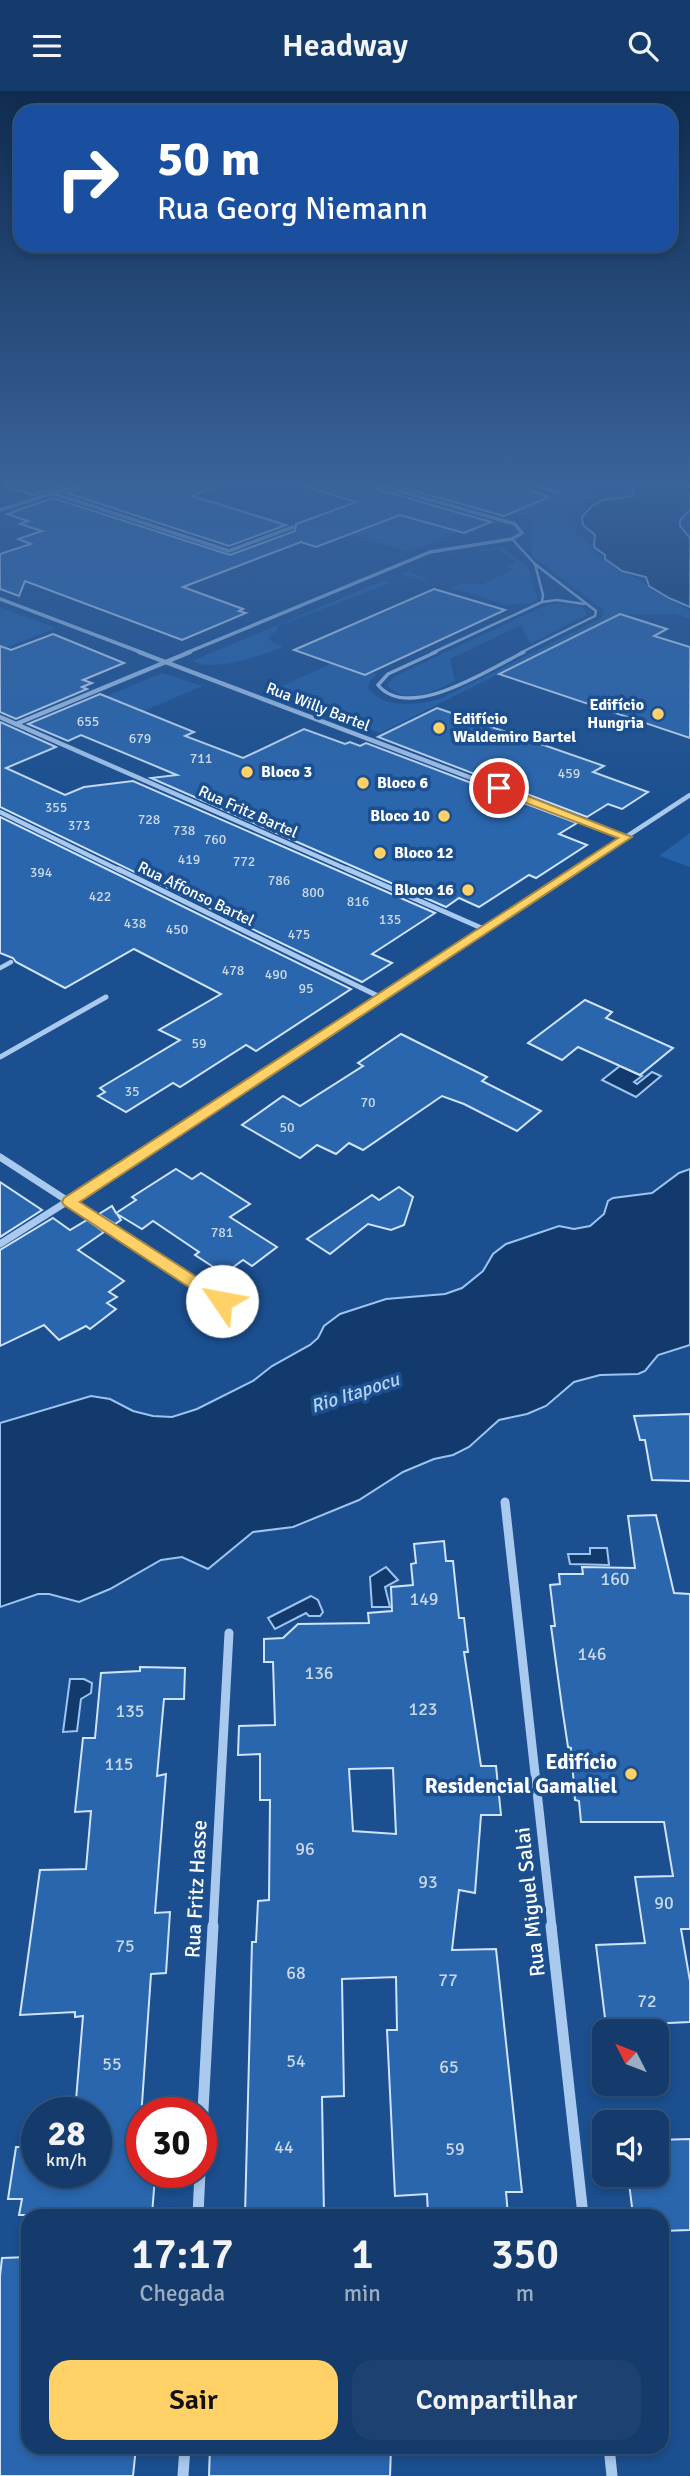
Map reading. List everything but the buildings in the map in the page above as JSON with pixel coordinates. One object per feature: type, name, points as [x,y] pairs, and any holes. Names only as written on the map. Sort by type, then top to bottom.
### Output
[{"type":"street","points":[[16,724],[336,591]]},
{"type":"street","name":"Rua Willy Bartel","points":[[0,599],[627,837]]},
{"type":"street","name":"Rua Fritz Bartel","points":[[0,717],[486,930]]},
{"type":"street","points":[[0,1244],[69,1202],[690,795]]},
{"type":"street","name":"Rua Affonso Bartel","points":[[0,812],[382,998]]},
{"type":"street","points":[[0,1057],[106,997]]},
{"type":"street","points":[[0,1157],[222,1301]]},
{"type":"street","name":"Rua Miguel Salai","points":[[505,1502],[582,2209]]},
{"type":"street","name":"Rua Fritz Hasse","points":[[204,2097],[229,1633]]},
{"type":"street","points":[[198,2209],[199,2188]]},
{"type":"street","points":[[183,2476],[185,2454]]},
{"type":"street","points":[[610,2454],[612,2476]]},
{"type":"lane","points":[[542,591],[542,602]]},
{"type":"lane","points":[[571,591],[590,606],[596,611],[592,619],[433,697],[405,698],[391,695],[378,685],[388,674],[542,602],[570,600],[590,606]]},
{"type":"lane","points":[[0,968],[11,962]]},
{"type":"shaded area","points":[[358,591],[369,591],[278,626],[277,631],[268,639],[283,647],[224,664],[211,665],[192,661]]},
{"type":"shaded area","points":[[462,591],[535,591],[537,599],[533,603],[507,605]]},
{"type":"shaded area","points":[[578,591],[653,591],[690,611],[690,619],[675,614],[620,614],[380,733],[263,689],[270,683],[282,686],[333,663],[377,674],[370,681],[368,688],[383,700],[392,703],[413,704],[442,698],[603,617],[604,611]]},
{"type":"shaded area","points":[[558,603],[583,607],[587,615],[530,644],[521,625],[450,659],[455,681],[430,692],[402,695],[387,685],[395,676],[544,606]]},
{"type":"shaded area","points":[[0,607],[56,628],[0,650]]},
{"type":"shaded area","points":[[162,673],[202,686],[144,711],[107,696]]},
{"type":"shaded area","points":[[690,833],[690,867],[659,856]]},
{"type":"water","points":[[658,591],[690,591],[690,607]]},
{"type":"water","points":[[620,1066],[642,1076],[634,1082],[637,1084],[652,1072],[661,1076],[636,1097],[602,1080]]},
{"type":"water","name":"Rio Itapocu","points":[[690,1169],[690,1345],[658,1355],[645,1371],[638,1374],[600,1375],[574,1382],[546,1406],[527,1414],[499,1420],[469,1447],[403,1472],[359,1500],[293,1527],[253,1532],[208,1569],[182,1557],[161,1560],[110,1589],[79,1602],[49,1594],[38,1594],[0,1607],[0,1423],[91,1396],[110,1399],[133,1411],[153,1416],[172,1417],[197,1409],[253,1381],[272,1366],[310,1345],[318,1338],[324,1326],[340,1314],[386,1299],[445,1294],[462,1288],[483,1271],[493,1254],[506,1244],[559,1226],[574,1229],[590,1226],[604,1214],[608,1201],[613,1198],[652,1193],[679,1173]]},
{"type":"water","points":[[590,1548],[607,1548],[609,1565],[570,1564],[568,1554],[590,1554]]},
{"type":"water","points":[[386,1567],[398,1580],[385,1587],[390,1607],[372,1607],[370,1577]]},
{"type":"water","points":[[311,1596],[318,1600],[323,1612],[320,1616],[309,1616],[306,1613],[275,1629],[268,1618]]},
{"type":"water","points":[[70,1679],[84,1679],[92,1683],[91,1693],[81,1699],[77,1731],[63,1732]]},
{"type":"place","name":"Edifício Hungria","points":[[658,714]]},
{"type":"place","name":"Edifício Waldemiro Bartel","points":[[439,728]]},
{"type":"place","name":"Bloco 3","points":[[247,772]]},
{"type":"place","name":"Bloco 6","points":[[363,783]]},
{"type":"place","name":"Bloco 10","points":[[444,816]]},
{"type":"place","name":"Bloco 12","points":[[380,853]]},
{"type":"place","name":"Bloco 16","points":[[468,890]]},
{"type":"place","name":"Edifício Residencial Gamaliel","points":[[631,1774]]},
{"type":"route","points":[[222,1301],[69,1202],[627,837],[499,788]]}]
